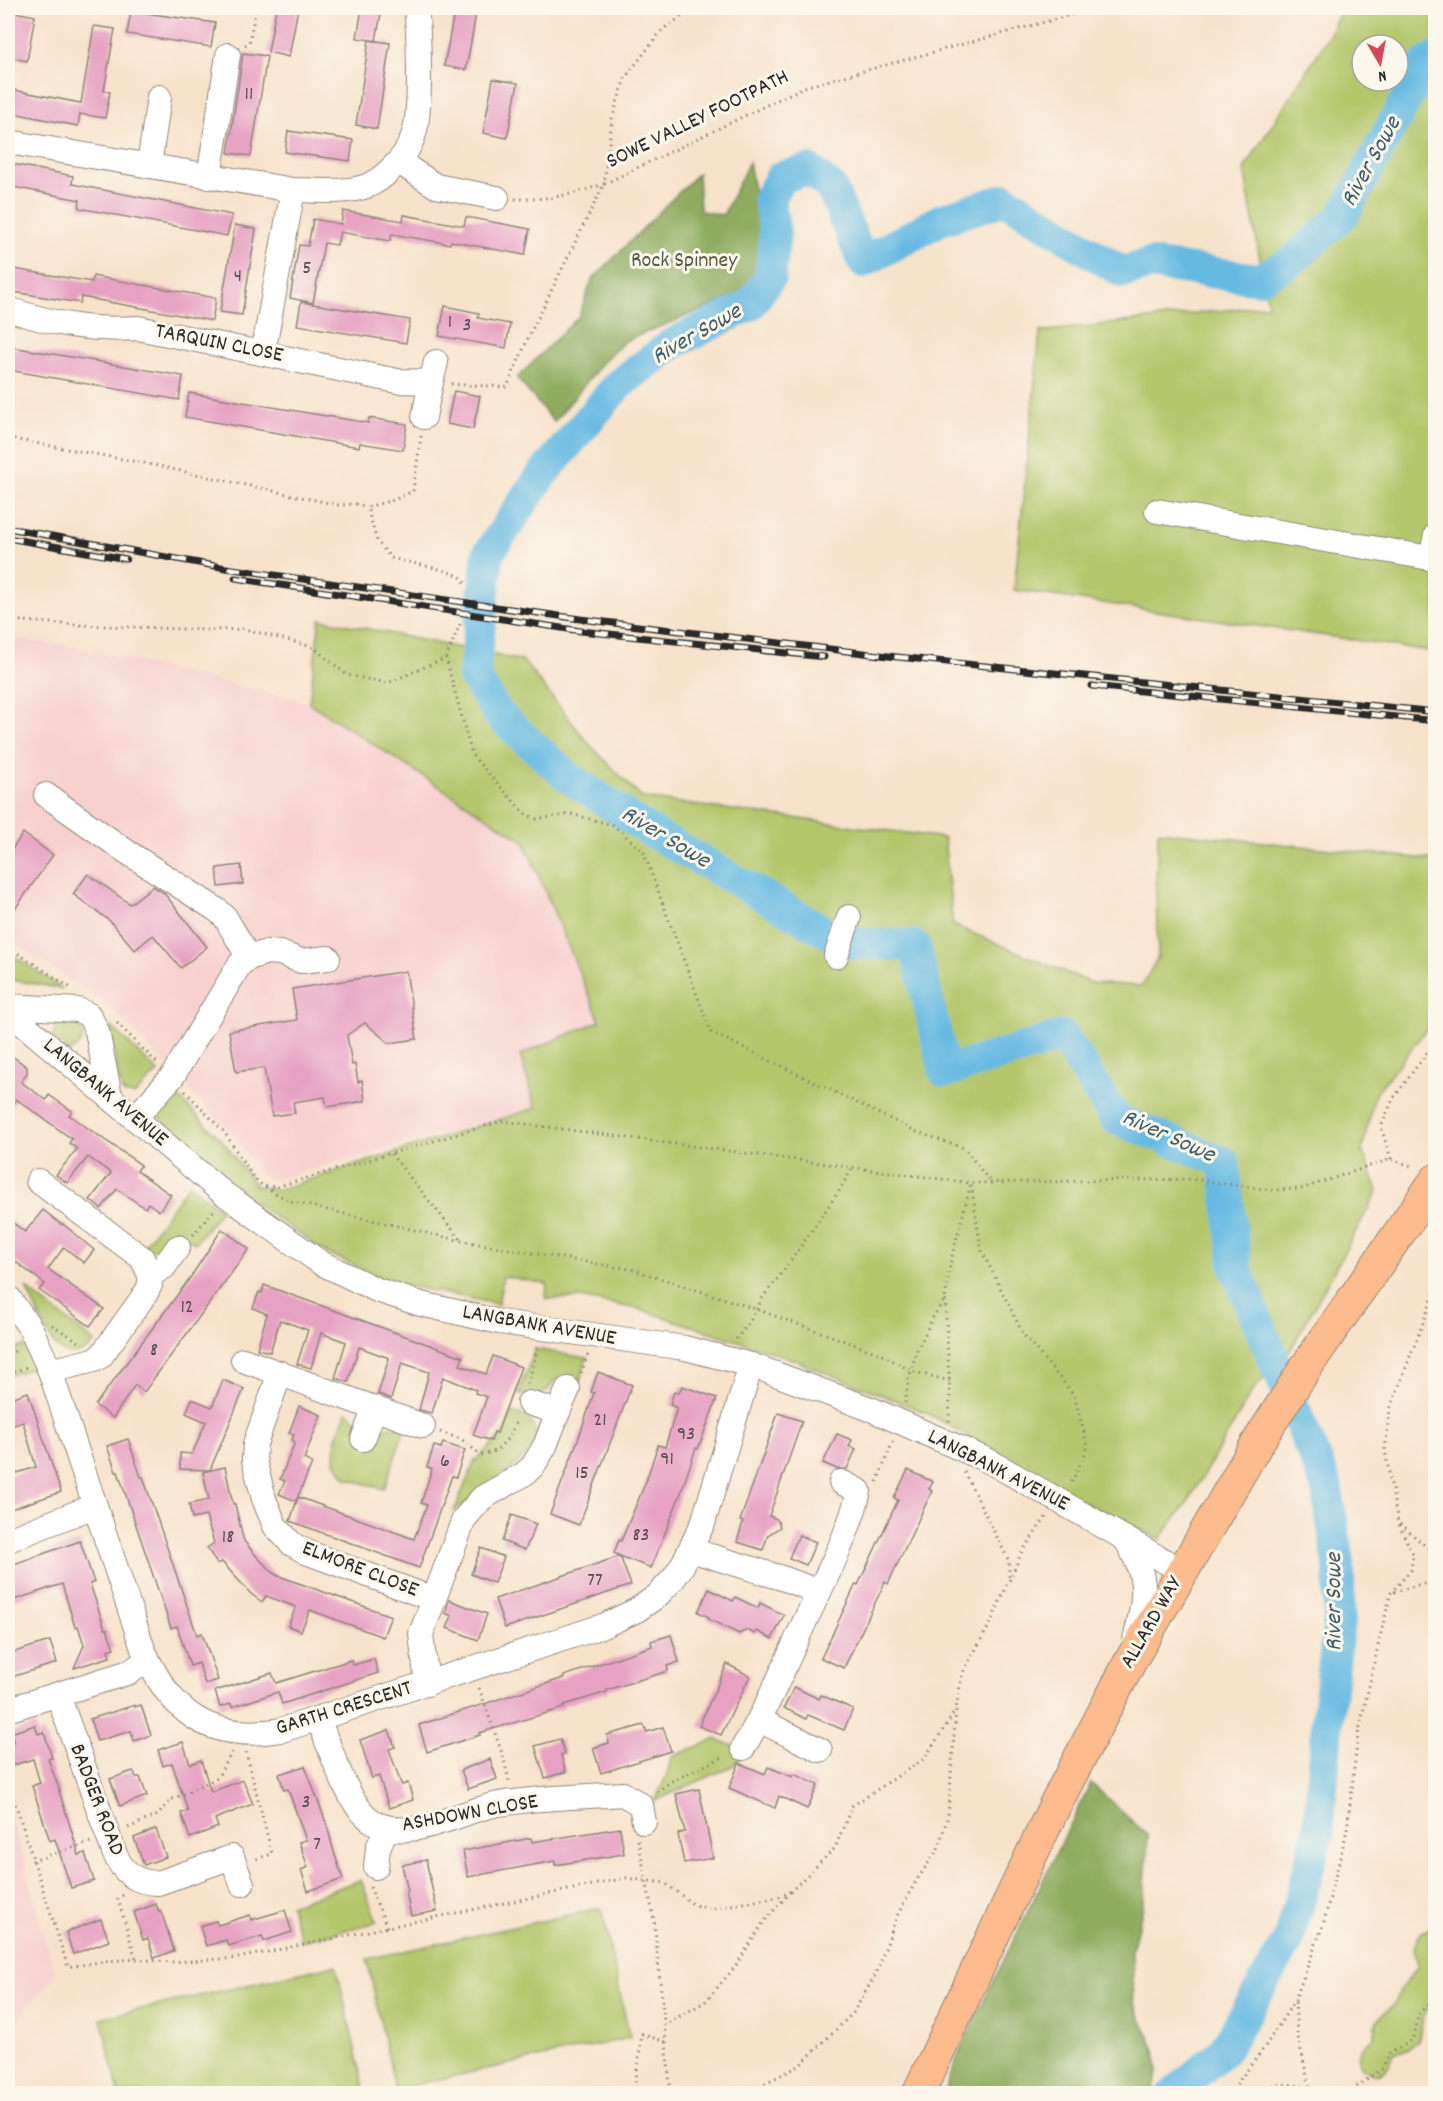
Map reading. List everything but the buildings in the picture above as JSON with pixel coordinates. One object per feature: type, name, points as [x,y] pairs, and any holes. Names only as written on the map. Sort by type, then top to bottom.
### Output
[{"type":"main road","name":"ALLARD WAY","points":[[918,2094],[1056,1803],[1131,1660],[1258,1443],[1310,1361],[1408,1217],[1425,1174]]},
{"type":"street","points":[[8,142],[293,190],[340,191],[367,186],[399,162],[411,144],[418,118],[420,43],[416,8]]},
{"type":"street","points":[[209,177],[228,55]]},
{"type":"street","points":[[149,166],[159,97]]},
{"type":"street","points":[[399,162],[436,186],[497,198]]},
{"type":"street","points":[[263,353],[293,190]]},
{"type":"street","name":"TARQUIN CLOSE","points":[[8,309],[68,326],[108,330],[138,328],[397,381],[434,372]]},
{"type":"street","points":[[424,417],[434,372]]},
{"type":"street","points":[[1157,511],[1434,551]]},
{"type":"street","points":[[46,795],[127,852],[217,910],[225,917],[249,958]]},
{"type":"street","points":[[836,956],[849,917]]},
{"type":"street","points":[[135,1118],[172,1077],[240,964],[249,958],[267,952],[280,953],[301,961],[328,958]]},
{"type":"street","points":[[8,1006],[78,1010],[89,1015],[97,1031],[110,1096]]},
{"type":"street","name":"LANGBANK AVENUE","points":[[8,1011],[223,1193],[321,1263],[377,1290],[421,1304],[500,1322],[685,1348],[741,1362],[873,1410],[897,1432],[989,1461],[1182,1571]]},
{"type":"street","points":[[38,1180],[142,1258],[150,1275],[150,1285],[146,1293],[101,1356],[94,1360],[50,1371]]},
{"type":"street","points":[[150,1275],[165,1267],[178,1247]]},
{"type":"street","name":"GARTH CRESCENT","points":[[15,1306],[31,1329],[50,1371],[148,1660],[172,1698],[196,1720],[223,1730],[244,1732],[282,1730],[473,1669],[620,1619],[657,1596],[674,1578],[691,1550],[703,1523],[741,1362]]},
{"type":"street","points":[[243,1360],[423,1426]]},
{"type":"street","name":"ELMORE CLOSE","points":[[280,1373],[254,1451],[264,1500],[275,1526],[292,1544],[306,1552],[433,1599]]},
{"type":"street","points":[[427,1684],[421,1634],[464,1519],[482,1498],[524,1474],[533,1466],[545,1446],[568,1389]]},
{"type":"street","points":[[529,1403],[558,1412]]},
{"type":"street","points":[[363,1439],[375,1408]]},
{"type":"street","points":[[743,1748],[759,1720],[819,1592],[855,1509],[859,1486]]},
{"type":"street","points":[[8,1540],[94,1506]]},
{"type":"street","points":[[1126,1540],[1144,1581],[1143,1603],[1131,1660]]},
{"type":"street","points":[[691,1550],[819,1592]]},
{"type":"street","points":[[10,1709],[130,1672],[148,1660]]},
{"type":"street","name":"BADGER ROAD","points":[[57,1695],[118,1863],[132,1877],[148,1883],[158,1882],[232,1857],[238,1875]]},
{"type":"street","name":"ASHDOWN CLOSE","points":[[318,1719],[357,1807],[368,1818],[387,1827],[408,1829],[421,1827],[486,1806],[514,1802],[623,1794],[642,1813]]},
{"type":"street","points":[[759,1720],[820,1750]]},
{"type":"street","name":"ASHDOWN CLOSE","points":[[376,1867],[378,1848],[387,1827]]},
{"type":"path","points":[[228,55],[249,43],[256,8]]},
{"type":"path","points":[[497,198],[533,200],[570,196],[604,184],[612,119],[626,78],[662,30],[694,8]]},
{"type":"path","name":"SOWE VALLEY FOOTPATH","points":[[434,372],[507,387],[529,336],[604,184],[804,87],[1097,8]]},
{"type":"path","points":[[8,438],[154,465],[338,506],[357,504],[367,507],[394,500],[412,491],[424,417]]},
{"type":"path","points":[[367,507],[376,541],[391,558],[460,576],[465,583]]},
{"type":"path","points":[[8,620],[209,630],[245,629],[313,647],[347,675],[388,683],[446,658]]},
{"type":"path","points":[[460,624],[446,658],[472,755],[524,813],[537,819],[571,814],[613,825],[643,851],[711,1032],[917,1132],[964,1148],[992,1184]]},
{"type":"path","points":[[8,947],[74,990]]},
{"type":"path","points":[[110,1016],[225,1133],[253,1177],[263,1186],[289,1201],[462,1241],[634,1270],[756,1309],[881,1353],[911,1371],[950,1381]]},
{"type":"path","points":[[1391,1159],[1381,1127],[1393,1099],[1429,1050],[1436,1044]]},
{"type":"path","points":[[263,1186],[276,1187],[502,1121],[970,1183],[1191,1179],[1271,1190],[1301,1189],[1391,1159],[1425,1174]]},
{"type":"path","points":[[390,1154],[462,1241]]},
{"type":"path","points":[[741,1362],[737,1337],[749,1323],[763,1297],[839,1191],[853,1167]]},
{"type":"path","points":[[859,1486],[877,1478],[897,1432],[916,1353],[934,1315],[945,1299],[951,1260],[970,1183]]},
{"type":"path","points":[[743,2094],[799,2066],[853,2013],[876,1974],[897,1916],[916,1881],[938,1849],[948,1816],[956,1709],[963,1674],[990,1624],[1022,1552],[1073,1482],[1088,1447],[1074,1395],[1023,1334],[981,1249],[970,1183]]},
{"type":"path","points":[[178,1247],[189,1240],[214,1209],[223,1193]]},
{"type":"path","points":[[1230,2094],[1264,2048],[1295,2000],[1323,1925],[1347,1830],[1358,1735],[1380,1636],[1391,1593],[1411,1570],[1413,1554],[1398,1523],[1385,1450],[1390,1408],[1436,1289]]},
{"type":"path","points":[[15,1306],[33,1313],[101,1356]]},
{"type":"path","points":[[423,1426],[461,1439],[481,1455],[496,1451],[508,1438],[529,1403],[523,1402],[543,1328]]},
{"type":"path","points":[[568,1389],[576,1390],[596,1336]]},
{"type":"path","points":[[1398,1523],[1436,1555]]},
{"type":"path","points":[[1391,1593],[1436,1582]]},
{"type":"path","points":[[473,1669],[503,1756],[514,1802]]},
{"type":"path","points":[[664,2025],[705,2002],[735,1967],[763,1923],[790,1892],[835,1848],[852,1806],[924,1759],[956,1709]]},
{"type":"path","points":[[32,1861],[108,1837],[158,1815],[171,1800],[217,1778],[244,1732]]},
{"type":"path","points":[[238,1875],[272,1854],[246,1760],[244,1732]]},
{"type":"path","points":[[642,1813],[670,1782],[700,1766],[743,1748]]},
{"type":"path","points":[[8,1781],[68,1967],[136,1959],[171,1962],[238,1958],[626,1878],[665,1883],[694,1905],[713,1908],[779,1897],[790,1892]]},
{"type":"path","points":[[376,1867],[370,1870],[369,1885],[387,1927]]},
{"type":"path","points":[[132,1877],[126,1893],[118,1899],[136,1959]]},
{"type":"path","points":[[648,1886],[654,1919],[671,2094]]},
{"type":"path","points":[[1347,2094],[1383,2068],[1390,2051],[1402,2047],[1412,2039],[1418,2014],[1434,1999],[1436,1992]]},
{"type":"path","points":[[1295,2000],[1297,2033],[1313,2094]]},
{"type":"path","points":[[634,2094],[642,2034],[666,2042]]},
{"type":"path","points":[[1230,2094],[1251,2088],[1278,2085],[1299,2084],[1310,2089]]},
{"type":"shaded area","points":[[8,638],[73,646],[309,703],[524,841],[600,1021],[520,1055],[537,1108],[284,1177],[272,1179],[262,1175],[234,1136],[107,1004],[8,939]]},
{"type":"shaded area","points":[[8,1803],[55,1975],[8,2029]]},
{"type":"green space","points":[[1342,8],[1435,8],[1435,652],[1014,590],[1040,332],[1268,305],[1244,169],[1327,39]]},
{"type":"green space","name":"Rock Spinney","points":[[749,162],[763,242],[759,274],[738,295],[625,341],[604,361],[554,422],[517,378],[579,316],[592,280],[698,173],[700,211],[723,215]]},
{"type":"green space","points":[[320,619],[523,661],[591,746],[642,798],[944,838],[953,925],[1092,983],[1142,986],[1158,957],[1156,888],[1158,831],[1435,860],[1435,1019],[1375,1094],[1362,1150],[1378,1191],[1291,1349],[1253,1390],[1189,1500],[1160,1539],[1089,1505],[927,1413],[784,1356],[639,1309],[580,1298],[546,1299],[547,1284],[503,1276],[498,1304],[394,1283],[327,1253],[256,1204],[172,1133],[156,1111],[173,1092],[221,1139],[256,1186],[277,1190],[536,1108],[520,1055],[600,1021],[524,841],[309,703]]},
{"type":"green space","points":[[8,952],[63,989],[8,979]]},
{"type":"green space","points":[[69,1021],[80,1027],[82,1036],[79,1045],[69,1052],[52,1037],[57,1026]]},
{"type":"green space","points":[[111,1026],[158,1072],[134,1095],[123,1093],[117,1074]]},
{"type":"green space","points":[[189,1184],[221,1210],[195,1243],[181,1235],[171,1239],[169,1244],[153,1249],[143,1247]]},
{"type":"green space","points":[[26,1288],[95,1342],[82,1352],[73,1354],[57,1348]]},
{"type":"green space","points":[[24,1346],[35,1367],[8,1376],[8,1352]]},
{"type":"green space","points":[[535,1349],[587,1358],[579,1383],[554,1380],[550,1388],[539,1396],[518,1394]]},
{"type":"green space","points":[[347,1411],[357,1421],[371,1443],[389,1427],[405,1428],[384,1489],[346,1478],[335,1461],[336,1438]]},
{"type":"green space","points":[[512,1412],[528,1417],[536,1432],[537,1442],[509,1471],[454,1511],[475,1461],[504,1433]]},
{"type":"green space","points":[[716,1739],[747,1752],[732,1766],[655,1801],[668,1772],[671,1757]]},
{"type":"green space","points":[[1091,1783],[1148,1836],[1144,1902],[1132,1950],[1134,2003],[1155,2050],[1158,2070],[1153,2093],[944,2093],[961,2047]]},
{"type":"green space","points":[[361,1880],[377,1922],[302,1941],[290,1905]]},
{"type":"green space","points":[[601,1908],[630,2038],[395,2089],[367,1959]]},
{"type":"green space","points":[[1435,1926],[1435,2002],[1424,2015],[1418,2041],[1409,2048],[1394,2054],[1389,2065],[1382,2072],[1370,2073],[1361,2065],[1359,2053],[1374,2038],[1377,2020],[1393,2005],[1402,1987],[1418,1965],[1414,1948],[1417,1939],[1422,1932]]},
{"type":"green space","points":[[336,1965],[365,2093],[119,2093],[101,2018]]},
{"type":"waterway","name":"River Sowe","points":[[1173,2094],[1224,2050],[1288,1941],[1318,1835],[1328,1714],[1339,1620],[1339,1564],[1326,1485],[1236,1269],[1224,1162],[1116,1119],[1063,1036],[945,1072],[915,946],[845,943],[650,831],[568,777],[499,715],[474,676],[488,554],[541,476],[618,385],[672,344],[750,305],[770,278],[775,233],[769,198],[781,177],[809,170],[831,187],[863,262],[940,220],[1005,199],[1122,272],[1151,264],[1259,279],[1291,262],[1344,214],[1426,63],[1436,57]]},
{"type":"railway","points":[[8,528],[226,568],[580,619],[888,656],[1436,712]]},
{"type":"railway","points":[[8,538],[126,559]]},
{"type":"railway","points":[[235,578],[581,631],[824,657]]},
{"type":"railway","points":[[1092,686],[1436,721]]}]
